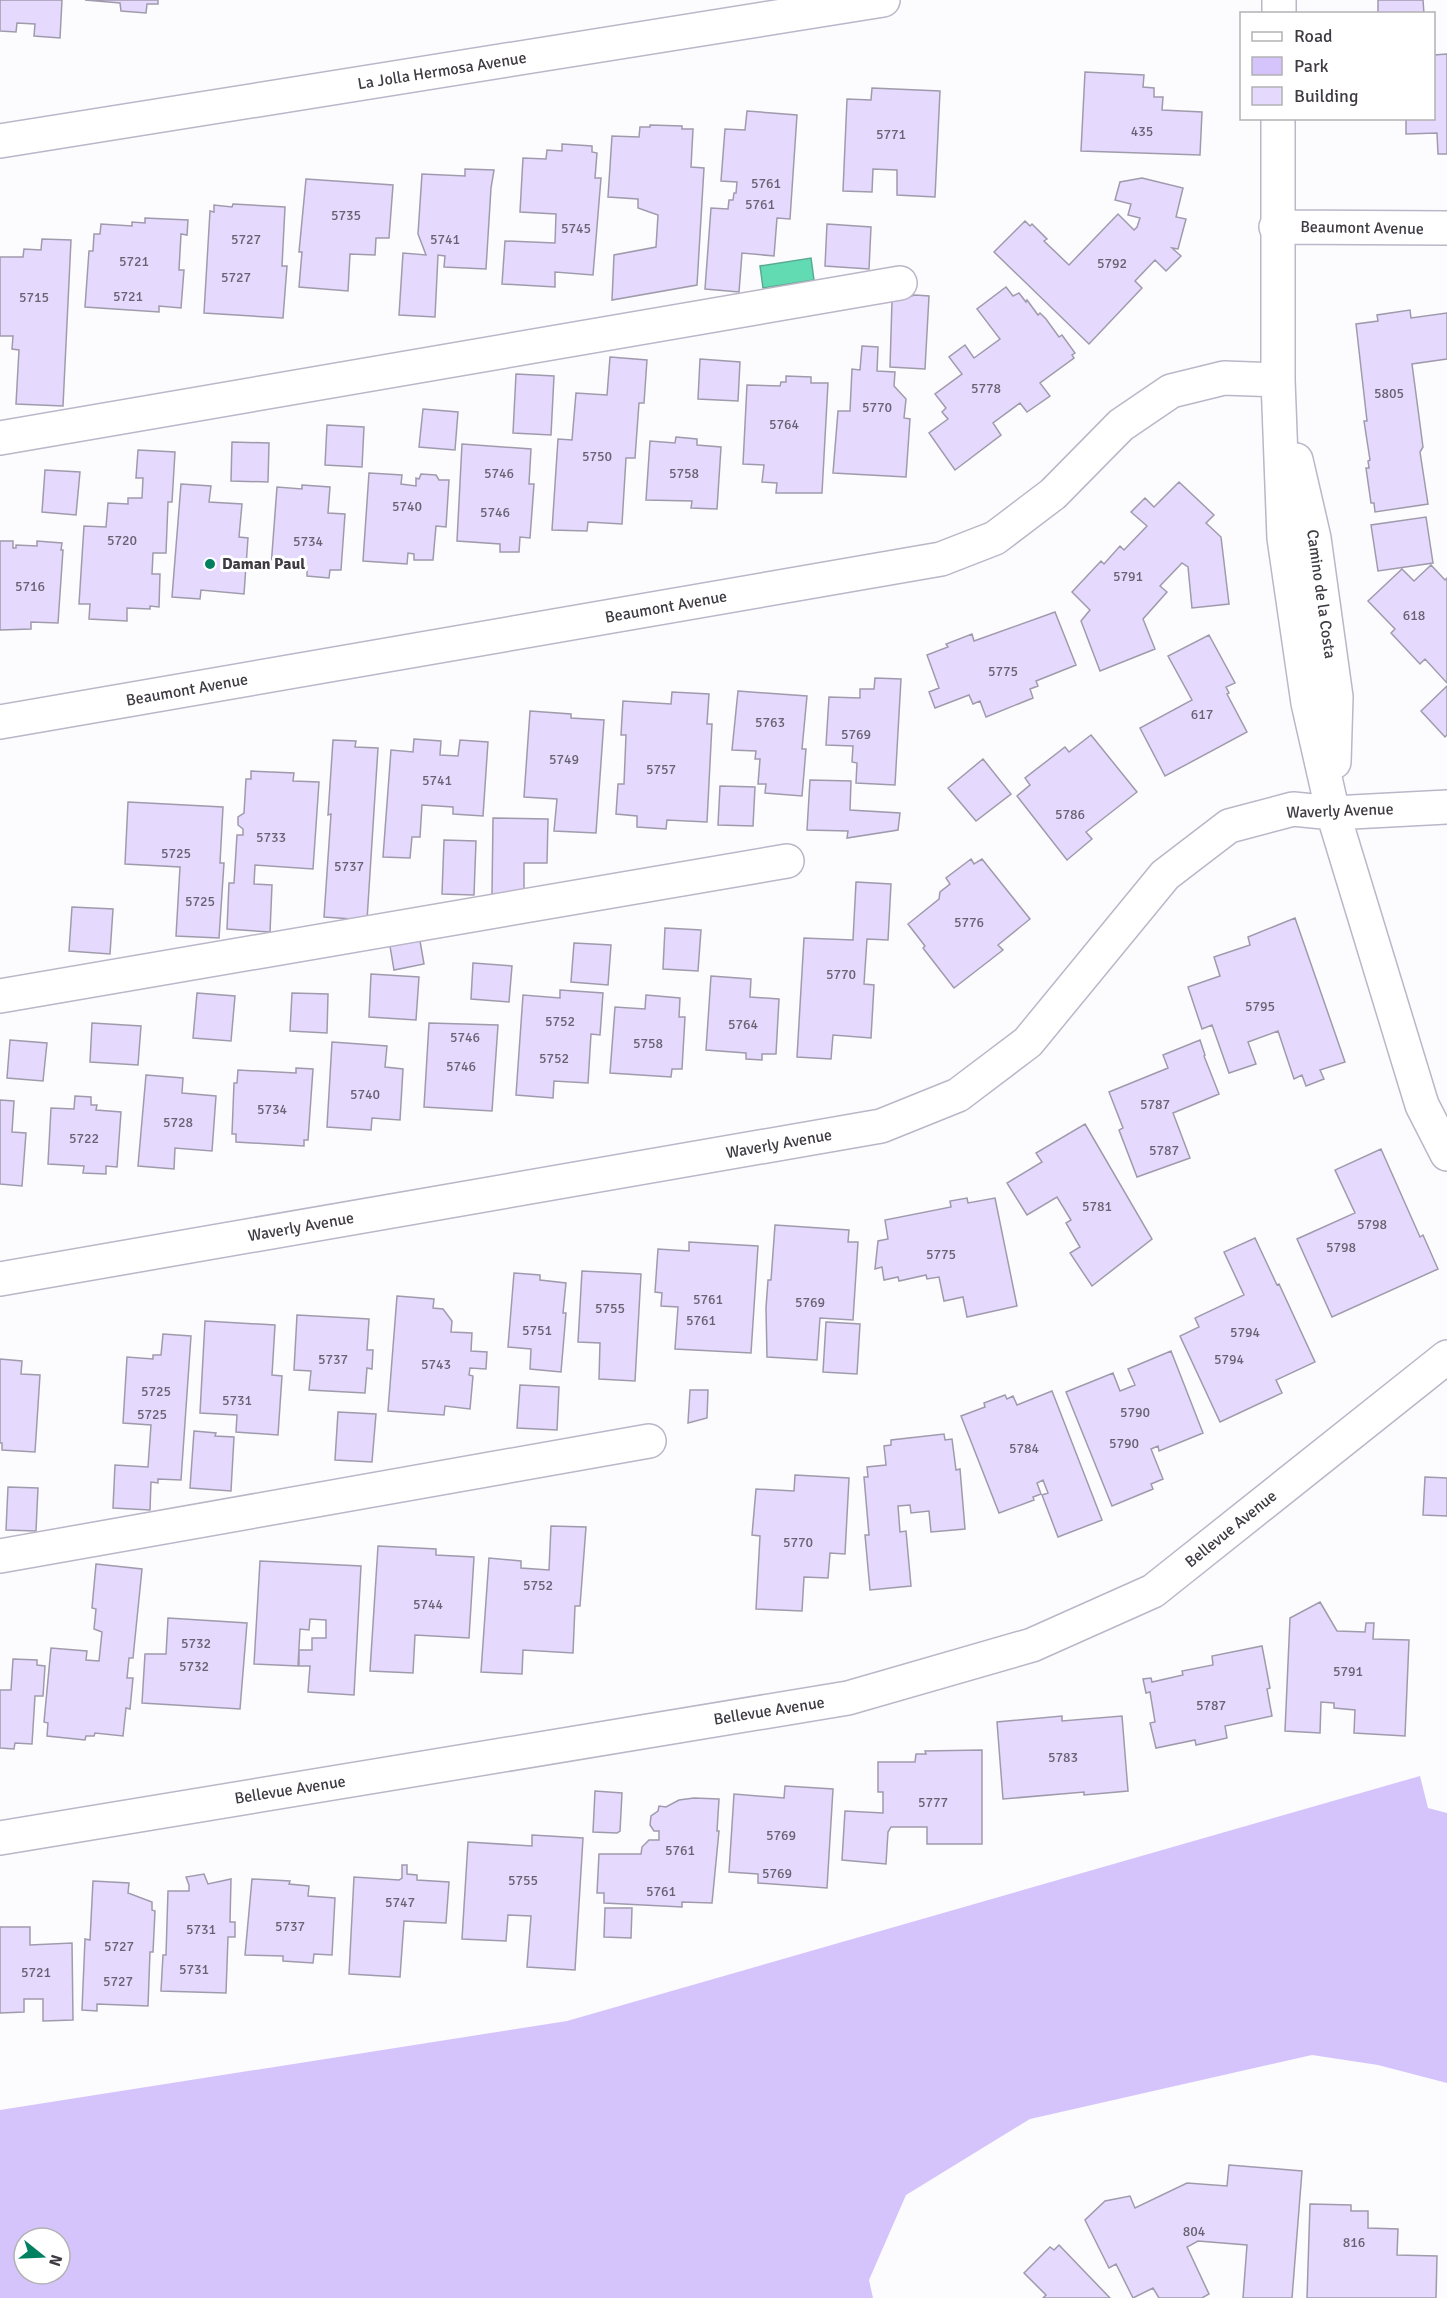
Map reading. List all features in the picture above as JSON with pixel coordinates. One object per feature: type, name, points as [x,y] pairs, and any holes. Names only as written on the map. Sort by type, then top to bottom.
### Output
[{"type":"street","name":"La Jolla Hermosa Avenue","points":[[0,141],[883,0]]},
{"type":"street","name":"Camino de la Costa","points":[[1278,120],[1276,227],[1278,380],[1284,538],[1308,703],[1333,813],[1422,1105],[1447,1154]]},
{"type":"street","name":"Beaumont Avenue","points":[[1276,227],[1447,228]]},
{"type":"street","points":[[0,438],[900,283]]},
{"type":"street","name":"Beaumont Avenue","points":[[0,722],[941,559],[995,538],[1053,494],[1120,425],[1171,391],[1224,378],[1278,380]]},
{"type":"street","name":"Waverly Avenue","points":[[0,1279],[881,1126],[958,1095],[1028,1042],[1166,875],[1229,826],[1293,809],[1333,813],[1447,807]]},
{"type":"street","points":[[0,996],[788,861]]},
{"type":"street","name":"Bellevue Avenue","points":[[0,1838],[848,1698],[1032,1645],[1153,1591],[1447,1357]]},
{"type":"street","points":[[0,1556],[649,1441]]},
{"type":"green space","points":[[1420,1776],[1428,1808],[1447,1813],[1447,2083],[1378,2065],[1312,2055],[1030,2119],[906,2195],[869,2280],[873,2298],[0,2298],[0,2110],[567,2021]]},
{"type":"shaded area","points":[[811,258],[814,280],[763,288],[760,266]]},
{"type":"building","points":[[0,0],[62,0],[60,38],[34,36],[35,24],[17,23],[16,32],[0,31]]},
{"type":"building","points":[[85,0],[158,0],[158,4],[147,4],[146,13],[121,11],[120,3]]},
{"type":"building","points":[[1378,0],[1423,0],[1424,12],[1378,12]]},
{"type":"building","points":[[1447,54],[1447,154],[1438,154],[1437,133],[1406,134],[1406,120],[1435,120],[1435,55]]},
{"type":"building","points":[[1085,72],[1144,75],[1143,87],[1154,88],[1154,97],[1163,97],[1162,110],[1202,112],[1200,155],[1081,151]]},
{"type":"building","points":[[872,88],[940,91],[935,197],[897,195],[897,170],[873,169],[872,192],[843,191],[847,99],[871,100]]},
{"type":"building","points":[[747,111],[797,115],[790,219],[777,218],[774,256],[742,253],[739,292],[705,289],[711,208],[728,209],[729,200],[733,200],[734,193],[736,193],[737,182],[721,181],[725,129],[745,130]]},
{"type":"building","points":[[650,125],[682,126],[682,129],[693,129],[691,167],[704,168],[697,285],[612,300],[614,255],[656,247],[658,215],[638,208],[638,199],[608,197],[612,136],[639,137],[640,127],[650,127]]},
{"type":"building","points":[[562,144],[592,146],[592,152],[597,153],[595,178],[601,178],[593,275],[555,272],[555,287],[502,284],[505,241],[555,243],[556,214],[520,212],[523,158],[546,159],[547,150],[562,151]]},
{"type":"building","points":[[465,169],[494,170],[486,269],[444,267],[445,256],[438,255],[435,317],[399,315],[403,253],[426,255],[418,234],[422,174],[465,176]]},
{"type":"building","points":[[1142,178],[1183,188],[1176,217],[1186,219],[1178,249],[1172,248],[1181,256],[1166,271],[1155,260],[1135,281],[1142,288],[1089,344],[994,252],[1025,221],[1030,226],[1032,224],[1047,239],[1044,241],[1069,265],[1118,214],[1134,230],[1137,227],[1140,218],[1128,215],[1131,204],[1115,200],[1120,182]]},
{"type":"building","points":[[306,179],[393,185],[389,238],[376,238],[375,255],[350,254],[348,291],[299,287],[302,252],[299,252]]},
{"type":"building","points":[[233,204],[285,207],[282,266],[287,266],[283,318],[204,313],[210,211],[214,212],[214,205],[232,207]]},
{"type":"building","points":[[145,218],[188,220],[187,235],[181,234],[179,270],[184,270],[181,308],[159,306],[159,312],[85,307],[89,251],[93,251],[94,234],[100,234],[101,224],[132,226],[132,222],[145,223]]},
{"type":"building","points":[[827,224],[871,227],[869,269],[825,266]]},
{"type":"building","points":[[42,239],[71,240],[63,406],[16,404],[19,350],[12,349],[13,336],[0,336],[0,257],[23,257],[24,249],[41,250]]},
{"type":"building","points":[[1006,287],[1013,296],[1019,293],[1038,315],[1040,313],[1046,319],[1059,337],[1062,335],[1075,353],[1072,355],[1074,358],[1040,383],[1050,396],[1027,412],[1020,403],[993,423],[1001,435],[955,470],[929,433],[948,419],[942,412],[946,408],[935,394],[962,374],[949,357],[965,345],[974,358],[1000,339],[977,309]]},
{"type":"building","points":[[915,295],[929,296],[925,369],[890,367],[892,301]]},
{"type":"building","points":[[1410,310],[1411,318],[1447,313],[1447,359],[1412,364],[1423,447],[1420,452],[1428,504],[1375,512],[1374,503],[1371,503],[1366,468],[1369,468],[1368,461],[1370,460],[1364,421],[1367,421],[1356,324],[1378,321],[1377,315]]},
{"type":"building","points":[[862,346],[878,347],[877,371],[895,372],[894,386],[906,399],[904,418],[910,419],[906,477],[833,473],[838,411],[850,411],[852,369],[860,370]]},
{"type":"building","points":[[610,357],[647,360],[644,403],[639,403],[635,458],[626,458],[622,524],[588,522],[587,531],[552,530],[558,439],[572,440],[576,393],[607,395]]},
{"type":"building","points":[[700,359],[740,362],[738,401],[698,399]]},
{"type":"building","points":[[516,374],[554,376],[551,435],[513,433]]},
{"type":"building","points":[[786,376],[811,377],[811,383],[828,383],[822,493],[776,493],[777,483],[762,482],[764,465],[743,464],[747,385],[780,386],[781,382],[786,382]]},
{"type":"building","points":[[423,409],[458,412],[455,450],[419,447]]},
{"type":"building","points":[[327,425],[364,427],[362,467],[325,465]]},
{"type":"building","points":[[676,437],[697,439],[697,445],[721,447],[717,509],[691,508],[692,501],[646,500],[650,441],[675,443]]},
{"type":"building","points":[[232,442],[269,443],[268,482],[231,481]]},
{"type":"building","points":[[462,444],[531,449],[529,484],[534,484],[530,538],[520,537],[519,552],[500,552],[500,544],[457,541]]},
{"type":"building","points":[[138,450],[175,452],[172,502],[168,502],[166,553],[153,553],[152,574],[160,574],[159,607],[127,608],[127,621],[89,619],[90,604],[79,604],[84,526],[106,527],[108,503],[128,504],[128,498],[142,498],[143,478],[136,478]]},
{"type":"building","points":[[45,470],[80,472],[76,515],[42,512]]},
{"type":"building","points":[[369,473],[402,475],[401,484],[416,486],[416,478],[419,479],[421,474],[436,475],[439,480],[449,480],[446,527],[436,526],[433,560],[414,560],[414,554],[408,553],[407,564],[363,561]]},
{"type":"building","points":[[1179,482],[1214,515],[1206,523],[1221,537],[1229,604],[1192,608],[1188,567],[1182,563],[1160,586],[1167,592],[1143,619],[1155,649],[1100,671],[1081,621],[1090,610],[1072,592],[1101,561],[1104,564],[1120,546],[1124,550],[1147,526],[1131,512],[1145,498],[1154,507]]},
{"type":"building","name":"Daman Paul","points":[[181,484],[211,486],[209,502],[242,504],[239,537],[248,538],[244,594],[201,590],[200,599],[172,597]]},
{"type":"building","points":[[302,485],[330,487],[328,513],[345,514],[341,570],[330,570],[329,578],[307,576],[307,569],[271,567],[277,487],[302,489]]},
{"type":"building","points":[[1426,517],[1433,563],[1378,571],[1371,525]]},
{"type":"building","points":[[0,541],[13,541],[13,548],[16,548],[16,545],[37,546],[37,541],[62,543],[58,623],[31,622],[31,629],[0,630]]},
{"type":"building","points":[[1431,565],[1445,580],[1447,578],[1447,683],[1425,659],[1420,664],[1391,633],[1395,629],[1368,601],[1402,569],[1414,581]]},
{"type":"building","points":[[1055,612],[1076,665],[1036,681],[1038,686],[1030,689],[1033,698],[986,717],[980,701],[973,704],[969,695],[935,708],[929,692],[939,688],[927,655],[948,647],[946,644],[972,634],[974,641]]},
{"type":"building","points":[[1209,635],[1235,683],[1226,687],[1229,693],[1227,694],[1247,732],[1165,776],[1140,728],[1192,700],[1168,656]]},
{"type":"building","points":[[875,678],[901,679],[895,785],[856,783],[857,763],[852,762],[853,746],[826,745],[829,697],[860,698],[860,689],[874,689]]},
{"type":"building","points":[[1447,686],[1447,735],[1445,737],[1421,711]]},
{"type":"building","points":[[738,691],[807,696],[802,749],[806,749],[802,796],[765,793],[766,784],[758,784],[760,759],[755,759],[756,751],[732,750]]},
{"type":"building","points":[[672,692],[709,694],[707,724],[712,724],[707,822],[667,820],[666,829],[637,827],[637,816],[616,814],[618,784],[624,784],[626,735],[621,735],[623,701],[671,704]]},
{"type":"building","points":[[530,711],[571,714],[571,718],[604,720],[596,833],[554,831],[557,799],[524,797]]},
{"type":"building","points":[[1091,735],[1137,792],[1086,832],[1092,839],[1067,860],[1017,796],[1030,785],[1025,778],[1065,747],[1069,752]]},
{"type":"building","points":[[414,739],[441,741],[440,755],[458,756],[460,740],[488,742],[483,816],[453,814],[453,807],[422,805],[420,837],[412,837],[410,858],[383,857],[391,750],[413,752]]},
{"type":"building","points":[[333,740],[356,741],[355,747],[378,748],[367,920],[324,917]]},
{"type":"building","points":[[983,759],[1011,794],[976,821],[948,788]]},
{"type":"building","points":[[251,771],[294,773],[293,781],[319,782],[313,869],[255,865],[254,884],[272,885],[270,932],[227,929],[229,883],[234,883],[237,835],[243,835],[243,829],[238,825],[238,817],[244,813],[246,779],[251,779]]},
{"type":"building","points":[[810,780],[851,781],[850,810],[900,813],[898,830],[847,838],[848,831],[807,830]]},
{"type":"building","points":[[720,786],[755,787],[753,826],[718,825]]},
{"type":"building","points":[[128,802],[223,807],[220,863],[224,863],[219,938],[176,936],[180,867],[125,864]]},
{"type":"building","points":[[493,818],[548,819],[547,863],[524,863],[524,894],[492,894]]},
{"type":"building","points":[[444,840],[476,841],[474,895],[442,894]]},
{"type":"building","points":[[971,859],[974,864],[982,859],[1030,919],[998,945],[1003,950],[954,988],[923,948],[925,946],[908,924],[939,899],[940,892],[950,884],[946,878]]},
{"type":"building","points":[[856,882],[891,884],[888,940],[867,939],[864,984],[874,985],[871,1038],[833,1035],[831,1059],[797,1057],[804,938],[853,940]]},
{"type":"building","points":[[72,907],[113,909],[110,954],[69,951]]},
{"type":"building","points":[[1295,918],[1345,1062],[1320,1070],[1324,1079],[1306,1086],[1302,1075],[1294,1079],[1278,1031],[1248,1042],[1256,1064],[1229,1073],[1212,1025],[1202,1029],[1188,987],[1220,976],[1214,957],[1250,945],[1248,937]]},
{"type":"building","points":[[665,928],[701,930],[698,971],[663,969]]},
{"type":"building","points":[[419,935],[424,964],[394,970],[389,940]]},
{"type":"building","points":[[574,943],[611,945],[608,985],[571,982]]},
{"type":"building","points":[[473,963],[512,966],[509,1002],[471,999]]},
{"type":"building","points":[[371,974],[419,977],[416,1020],[369,1017]]},
{"type":"building","points":[[711,976],[751,979],[750,997],[779,999],[776,1054],[762,1054],[762,1060],[746,1059],[746,1053],[706,1050]]},
{"type":"building","points":[[560,990],[603,993],[600,1035],[591,1034],[588,1083],[554,1081],[553,1098],[516,1095],[523,995],[560,998]]},
{"type":"building","points":[[197,993],[235,996],[231,1041],[193,1038]]},
{"type":"building","points":[[292,993],[328,994],[327,1033],[290,1031]]},
{"type":"building","points":[[646,995],[680,998],[679,1017],[685,1017],[682,1069],[672,1069],[671,1077],[610,1073],[615,1007],[645,1009]]},
{"type":"building","points":[[92,1023],[141,1026],[138,1065],[90,1062]]},
{"type":"building","points":[[429,1023],[498,1025],[492,1111],[424,1107]]},
{"type":"building","points":[[10,1040],[47,1043],[43,1081],[7,1078]]},
{"type":"building","points":[[1200,1040],[1219,1094],[1173,1113],[1190,1158],[1137,1177],[1119,1130],[1123,1128],[1109,1092],[1168,1068],[1163,1055]]},
{"type":"building","points":[[332,1042],[387,1046],[385,1067],[403,1069],[400,1120],[372,1118],[371,1130],[327,1127]]},
{"type":"building","points":[[296,1068],[313,1069],[308,1140],[304,1140],[304,1146],[236,1142],[236,1134],[232,1134],[234,1083],[237,1083],[238,1070],[296,1073]]},
{"type":"building","points":[[146,1075],[183,1078],[182,1093],[216,1096],[212,1151],[175,1148],[174,1169],[138,1166]]},
{"type":"building","points":[[75,1096],[91,1097],[91,1105],[97,1105],[96,1110],[121,1112],[117,1167],[106,1166],[106,1174],[83,1173],[84,1166],[48,1164],[51,1108],[74,1109]]},
{"type":"building","points":[[0,1100],[14,1101],[12,1132],[26,1133],[22,1186],[0,1184]]},
{"type":"building","points":[[1085,1124],[1152,1239],[1092,1286],[1070,1253],[1080,1247],[1066,1223],[1071,1220],[1057,1197],[1027,1215],[1007,1183],[1042,1162],[1036,1153]]},
{"type":"building","points":[[1381,1149],[1420,1237],[1423,1235],[1438,1269],[1332,1317],[1297,1239],[1355,1213],[1335,1170]]},
{"type":"building","points":[[967,1198],[968,1203],[995,1198],[1017,1306],[967,1317],[963,1297],[944,1301],[939,1277],[927,1279],[926,1275],[899,1281],[898,1277],[884,1280],[882,1267],[875,1269],[878,1241],[888,1239],[885,1220],[951,1207],[950,1201]]},
{"type":"building","points":[[775,1225],[849,1230],[848,1242],[858,1242],[853,1320],[820,1318],[817,1360],[767,1357],[766,1308],[768,1280],[771,1280]]},
{"type":"building","points":[[1255,1238],[1315,1362],[1276,1380],[1282,1393],[1220,1422],[1180,1336],[1199,1327],[1195,1318],[1244,1295],[1224,1252]]},
{"type":"building","points":[[689,1242],[758,1246],[751,1353],[675,1349],[678,1307],[661,1306],[662,1293],[655,1292],[658,1249],[689,1251]]},
{"type":"building","points":[[582,1271],[641,1274],[635,1381],[599,1379],[600,1343],[578,1342]]},
{"type":"building","points":[[514,1273],[540,1275],[540,1280],[566,1283],[561,1372],[530,1369],[531,1349],[508,1347]]},
{"type":"building","points":[[397,1296],[434,1299],[433,1308],[443,1309],[452,1321],[451,1332],[472,1333],[471,1351],[487,1352],[486,1369],[470,1368],[469,1375],[473,1376],[470,1409],[445,1406],[444,1415],[388,1411]]},
{"type":"building","points":[[297,1315],[369,1319],[367,1350],[373,1350],[372,1369],[367,1368],[365,1393],[309,1390],[311,1371],[294,1370]]},
{"type":"building","points":[[205,1321],[275,1325],[272,1375],[282,1376],[278,1435],[236,1432],[237,1415],[200,1413]]},
{"type":"building","points":[[826,1322],[860,1324],[857,1374],[823,1372]]},
{"type":"building","points":[[163,1334],[191,1336],[181,1480],[158,1479],[158,1483],[151,1482],[150,1510],[113,1508],[115,1465],[148,1467],[151,1425],[123,1423],[127,1357],[153,1359],[153,1355],[161,1355]]},
{"type":"building","points":[[1171,1351],[1203,1433],[1159,1451],[1158,1446],[1151,1449],[1163,1479],[1151,1484],[1153,1489],[1112,1506],[1066,1392],[1113,1373],[1120,1391],[1135,1385],[1128,1369]]},
{"type":"building","points":[[0,1359],[22,1361],[21,1374],[40,1375],[35,1452],[2,1450],[2,1443],[0,1443]]},
{"type":"building","points":[[520,1385],[559,1387],[557,1430],[517,1428]]},
{"type":"building","points":[[690,1390],[708,1390],[707,1418],[688,1423]]},
{"type":"building","points":[[1052,1391],[1102,1520],[1058,1537],[1042,1495],[1048,1493],[1043,1480],[1037,1483],[1041,1494],[1033,1497],[1034,1500],[999,1513],[961,1416],[985,1407],[984,1403],[1005,1395],[1007,1399],[1013,1396],[1017,1405]]},
{"type":"building","points":[[338,1412],[376,1414],[372,1462],[335,1460]]},
{"type":"building","points":[[194,1431],[216,1433],[215,1436],[234,1437],[231,1491],[190,1488]]},
{"type":"building","points":[[944,1434],[945,1440],[952,1439],[956,1470],[960,1469],[965,1529],[931,1532],[929,1511],[911,1513],[910,1505],[898,1506],[900,1532],[906,1531],[911,1586],[870,1590],[865,1535],[869,1535],[864,1477],[868,1477],[867,1467],[886,1465],[884,1446],[891,1445],[891,1440]]},
{"type":"building","points":[[795,1475],[849,1478],[845,1554],[830,1553],[828,1578],[804,1577],[802,1611],[756,1609],[760,1536],[752,1535],[756,1489],[794,1491]]},
{"type":"building","points":[[1425,1477],[1447,1478],[1447,1516],[1423,1515]]},
{"type":"building","points":[[8,1487],[38,1488],[36,1531],[6,1530]]},
{"type":"building","points":[[551,1526],[586,1527],[580,1606],[575,1606],[573,1653],[523,1650],[522,1674],[481,1672],[489,1558],[521,1561],[521,1568],[549,1570]]},
{"type":"building","points":[[378,1546],[436,1549],[436,1555],[474,1557],[469,1638],[415,1635],[413,1673],[370,1671]]},
{"type":"building","points":[[260,1561],[361,1566],[354,1695],[308,1692],[310,1666],[299,1666],[299,1650],[312,1650],[312,1638],[326,1638],[326,1620],[310,1619],[309,1630],[300,1629],[298,1666],[254,1664]]},
{"type":"building","points":[[96,1564],[142,1569],[133,1658],[129,1658],[127,1678],[133,1678],[130,1709],[126,1708],[123,1736],[95,1733],[94,1736],[86,1736],[85,1740],[47,1736],[48,1723],[44,1722],[51,1648],[87,1651],[86,1660],[99,1661],[102,1632],[94,1629],[96,1609],[92,1608]]},
{"type":"building","points":[[1320,1602],[1337,1631],[1365,1632],[1366,1623],[1374,1623],[1373,1639],[1409,1640],[1405,1736],[1354,1733],[1355,1710],[1334,1708],[1334,1703],[1321,1702],[1320,1733],[1285,1731],[1290,1618]]},
{"type":"building","points":[[168,1618],[247,1623],[240,1709],[142,1703],[145,1654],[166,1654]]},
{"type":"building","points":[[1262,1646],[1270,1688],[1267,1689],[1272,1716],[1225,1726],[1227,1738],[1196,1745],[1195,1740],[1156,1748],[1150,1723],[1155,1722],[1150,1692],[1146,1693],[1143,1679],[1151,1678],[1152,1682],[1183,1675],[1182,1671],[1213,1665],[1212,1656]]},
{"type":"building","points":[[13,1659],[37,1660],[37,1665],[45,1666],[43,1696],[35,1696],[32,1744],[15,1743],[14,1749],[0,1748],[0,1690],[11,1690]]},
{"type":"building","points":[[1062,1716],[1062,1721],[1122,1716],[1128,1791],[1084,1795],[1084,1792],[1003,1799],[997,1722]]},
{"type":"building","points":[[982,1750],[982,1844],[927,1844],[927,1827],[891,1827],[888,1832],[886,1864],[842,1860],[845,1811],[883,1813],[883,1792],[878,1792],[878,1762],[915,1762],[916,1754],[926,1754],[925,1751]]},
{"type":"building","points":[[785,1786],[833,1789],[827,1888],[758,1883],[758,1874],[729,1872],[734,1794],[784,1798]]},
{"type":"building","points":[[595,1791],[622,1793],[620,1831],[617,1833],[593,1832]]},
{"type":"building","points":[[719,1799],[717,1831],[719,1831],[712,1903],[682,1902],[682,1907],[604,1903],[604,1893],[597,1893],[599,1854],[641,1854],[642,1847],[649,1840],[659,1840],[659,1831],[654,1831],[650,1825],[651,1816],[658,1811],[659,1806],[666,1807],[679,1800]]},
{"type":"building","points":[[532,1835],[583,1838],[575,1970],[527,1967],[531,1916],[508,1915],[506,1941],[462,1939],[468,1842],[532,1846]]},
{"type":"building","points":[[402,1865],[407,1865],[407,1874],[417,1875],[417,1880],[449,1882],[446,1923],[404,1921],[400,1977],[349,1974],[354,1877],[399,1880],[402,1878]]},
{"type":"building","points":[[204,1874],[208,1884],[231,1879],[230,1922],[235,1922],[235,1937],[228,1937],[226,1993],[161,1991],[163,1955],[166,1955],[168,1891],[189,1891],[186,1877]]},
{"type":"building","points":[[252,1879],[290,1881],[289,1884],[309,1886],[308,1896],[335,1898],[332,1955],[314,1954],[313,1963],[283,1961],[283,1956],[245,1955]]},
{"type":"building","points":[[93,1881],[129,1883],[128,1893],[152,1902],[152,1910],[155,1911],[153,1952],[150,1952],[148,2006],[97,2004],[97,2011],[82,2010],[85,1939],[90,1940]]},
{"type":"building","points":[[605,1908],[632,1908],[631,1938],[604,1937]]},
{"type":"building","points":[[0,1927],[30,1927],[30,1945],[72,1943],[73,2020],[43,2021],[43,1999],[24,1999],[24,2012],[0,2013]]},
{"type":"building","points":[[1229,2165],[1302,2171],[1292,2298],[1243,2298],[1247,2245],[1198,2241],[1187,2247],[1209,2294],[1202,2298],[1159,2298],[1153,2288],[1133,2298],[1116,2264],[1109,2268],[1085,2220],[1105,2201],[1130,2196],[1135,2208],[1187,2183],[1227,2186]]},
{"type":"building","points":[[1310,2204],[1351,2205],[1351,2211],[1368,2211],[1368,2228],[1398,2229],[1397,2255],[1437,2256],[1436,2298],[1307,2298]]},
{"type":"building","points":[[1059,2245],[1110,2298],[1043,2298],[1046,2295],[1024,2273],[1050,2247],[1054,2250]]},
{"type":"place","name":"Daman Paul","points":[[210,564]]}]
